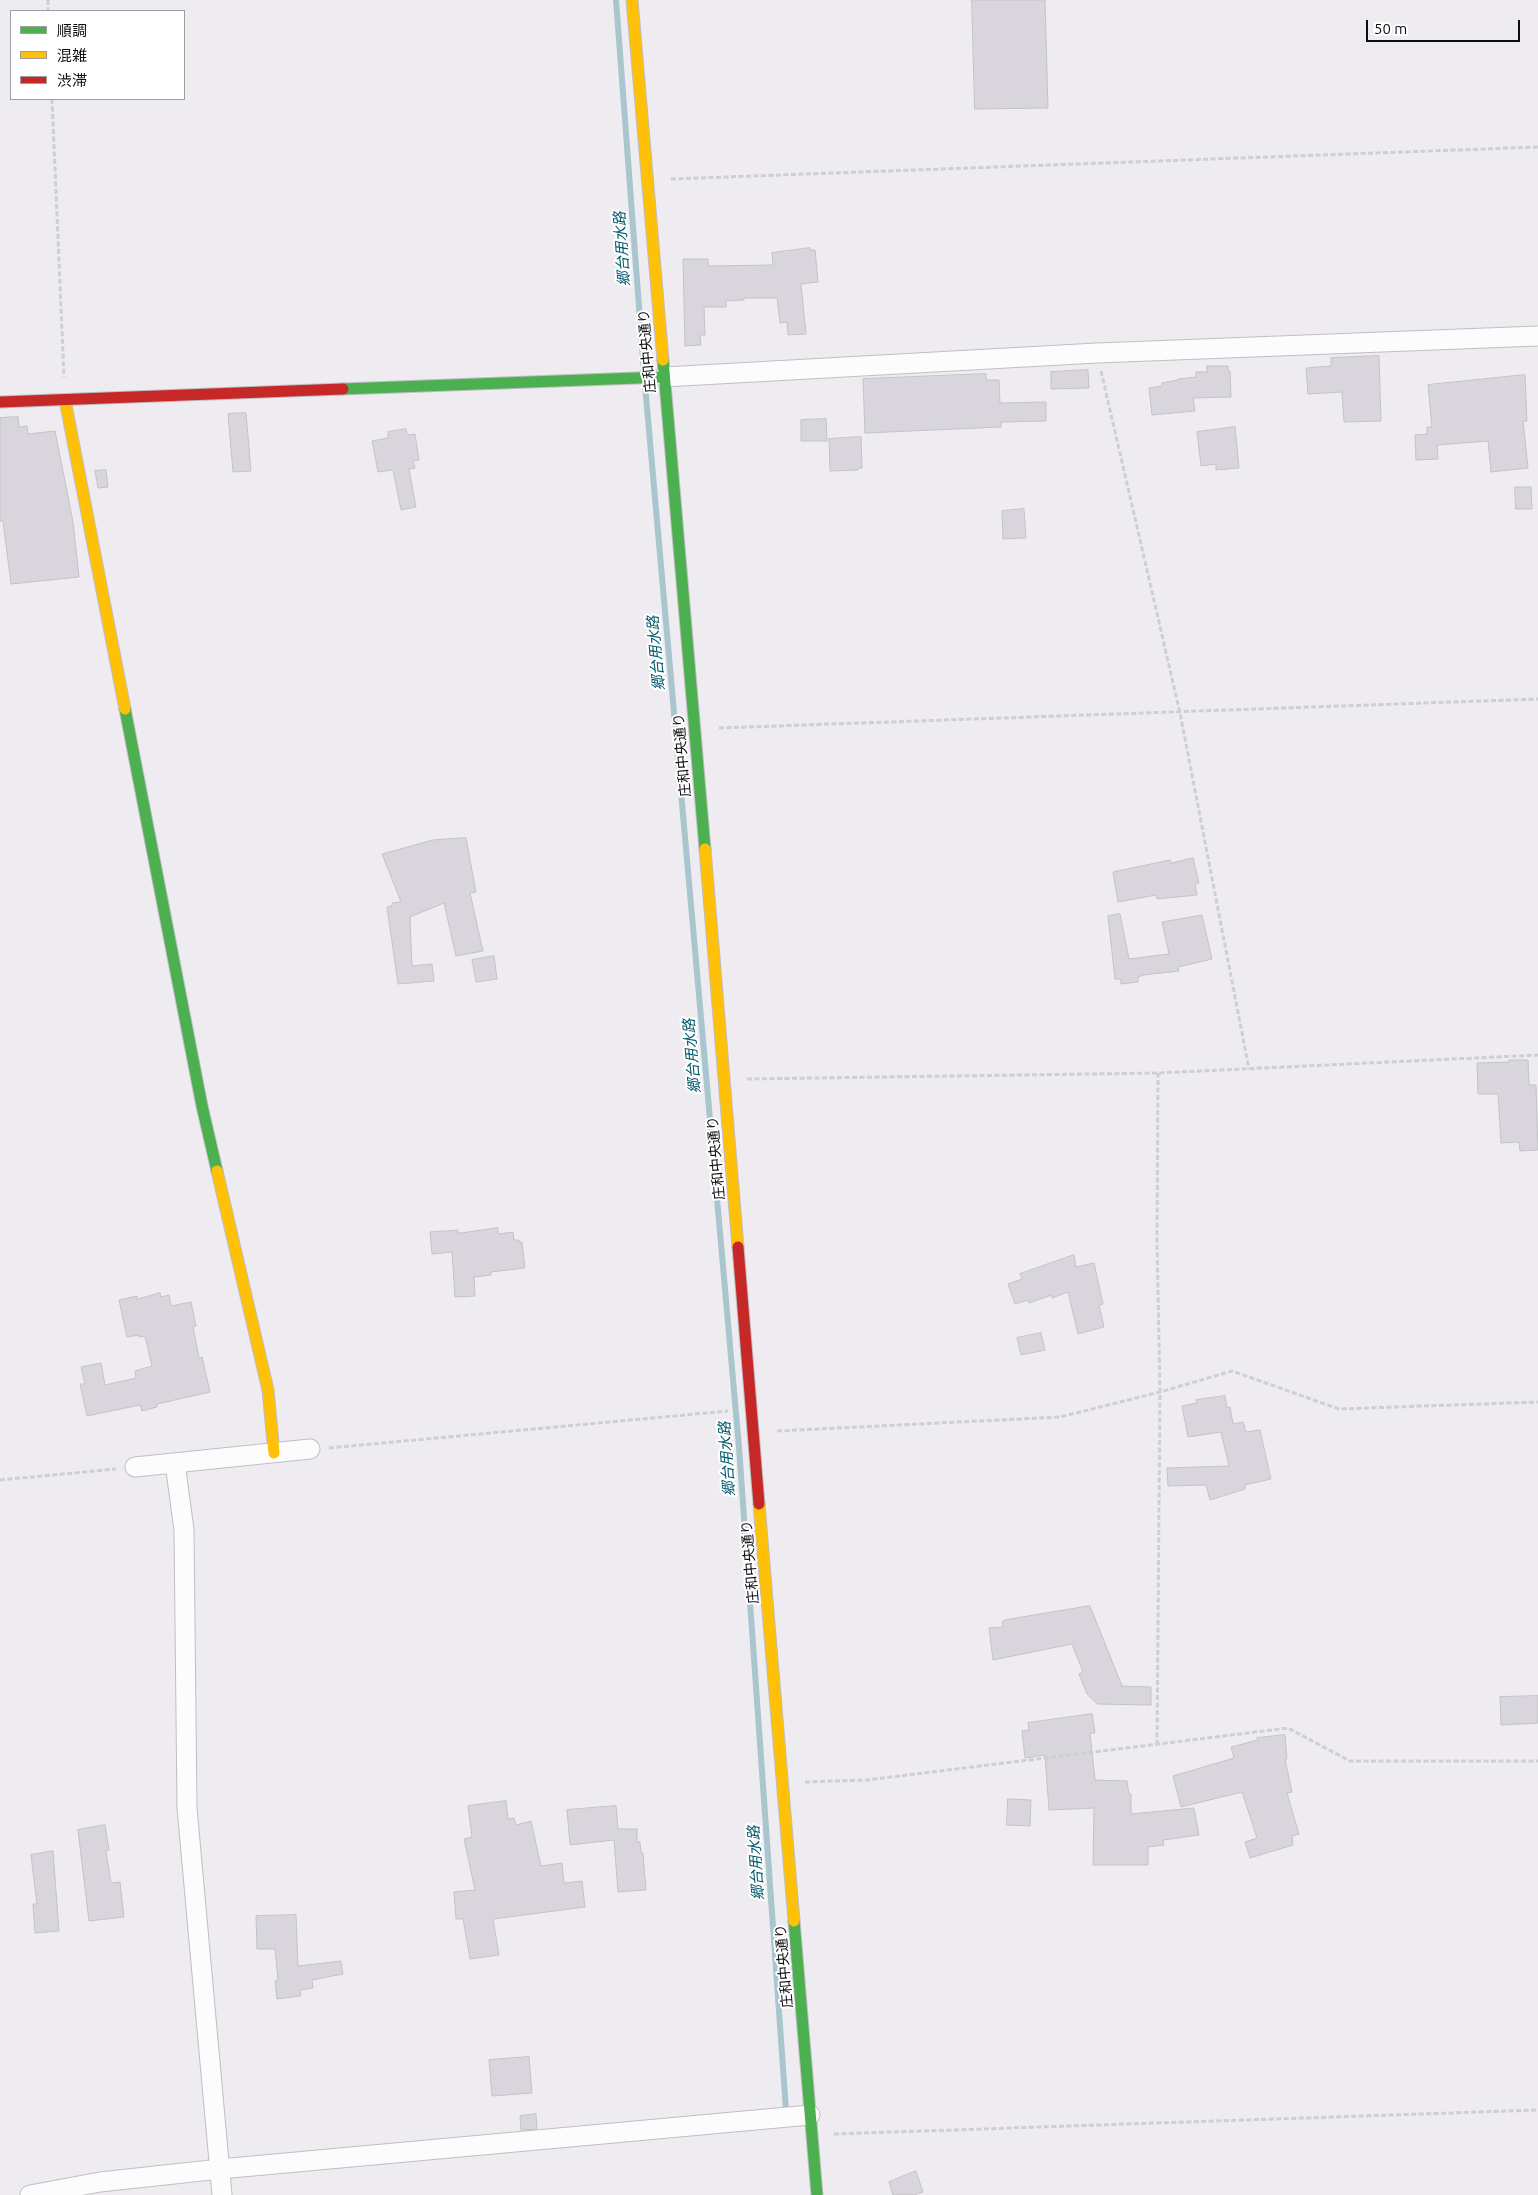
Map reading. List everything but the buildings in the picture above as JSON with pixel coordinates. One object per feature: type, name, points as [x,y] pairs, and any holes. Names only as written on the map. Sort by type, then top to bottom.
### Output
[{"type":"street","name":"庄和中央通り","points":[[632,0],[784,1783],[817,2195]]},
{"type":"street","points":[[0,402],[664,377],[1097,353],[1538,336]]},
{"type":"street","points":[[65,400],[202,1106],[268,1390],[274,1453]]},
{"type":"street","points":[[135,1467],[310,1449]]},
{"type":"street","points":[[176,1463],[184,1530],[188,1808],[222,2195]]},
{"type":"street","points":[[30,2195],[100,2182],[220,2169],[810,2115]]},
{"type":"path","points":[[52,100],[65,400]]},
{"type":"path","points":[[670,179],[1538,147]]},
{"type":"path","points":[[1097,353],[1180,713],[1249,1069]]},
{"type":"path","points":[[695,728],[1180,713],[1538,699]]},
{"type":"path","points":[[724,1079],[1158,1073],[1538,1055]]},
{"type":"path","points":[[1158,1073],[1160,1392],[1158,1745]]},
{"type":"path","points":[[754,1432],[1060,1418],[1160,1392],[1232,1370],[1340,1409],[1538,1402]]},
{"type":"path","points":[[310,1449],[751,1409]]},
{"type":"path","points":[[0,1480],[135,1467]]},
{"type":"path","points":[[784,1783],[867,1780],[1288,1728],[1350,1761],[1538,1761]]},
{"type":"path","points":[[812,2135],[1538,2110]]},
{"type":"waterway","name":"郷台用水路","points":[[616,0],[644,373]]},
{"type":"waterway","name":"郷台用水路","points":[[645,385],[739,1447],[786,2110]]},
{"type":"traffic: fast","points":[[663,360],[705,849]]},
{"type":"traffic: fast","points":[[343,389],[664,377]]},
{"type":"traffic: fast","points":[[125,709],[202,1106],[217,1171]]},
{"type":"traffic: fast","points":[[794,1921],[817,2195]]},
{"type":"traffic: slow","points":[[632,0],[663,360]]},
{"type":"traffic: slow","points":[[65,400],[125,709]]},
{"type":"traffic: slow","points":[[705,849],[738,1247]]},
{"type":"traffic: slow","points":[[217,1171],[268,1390],[274,1453]]},
{"type":"traffic: slow","points":[[759,1504],[794,1921]]},
{"type":"traffic: jam","points":[[0,402],[343,389]]},
{"type":"traffic: jam","points":[[738,1247],[759,1504]]}]
